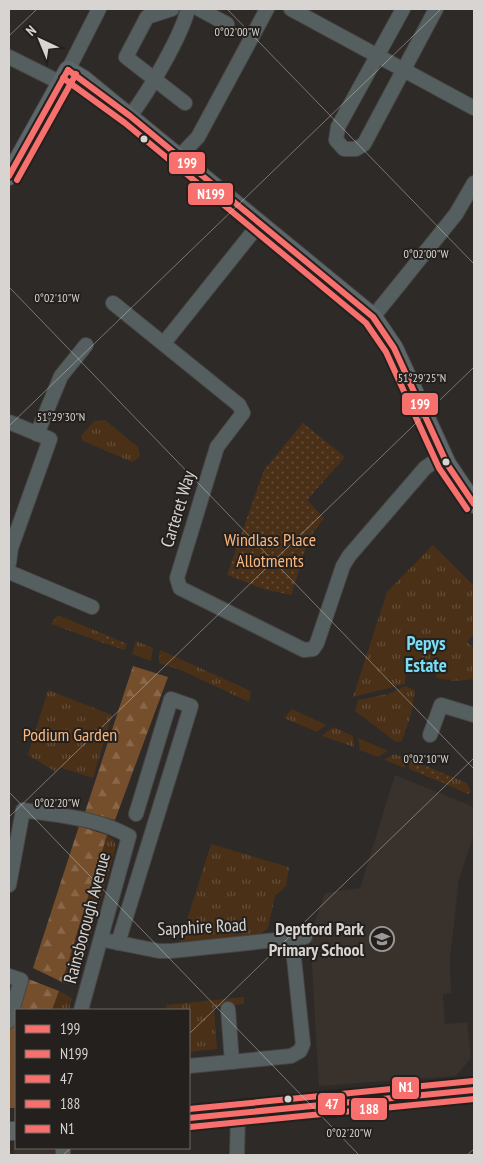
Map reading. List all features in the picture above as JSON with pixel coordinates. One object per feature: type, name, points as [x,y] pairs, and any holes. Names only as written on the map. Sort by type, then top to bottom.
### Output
[{"type":"main road","points":[[9,176],[64,77],[83,79],[373,318],[394,348],[442,456],[474,504]]},
{"type":"main road","points":[[190,1118],[474,1090]]},
{"type":"street","points":[[9,57],[64,77],[98,9]]},
{"type":"street","points":[[172,9],[147,17],[126,57],[185,103]]},
{"type":"street","points":[[130,116],[141,102],[185,20],[188,9]]},
{"type":"street","points":[[199,9],[227,24]]},
{"type":"street","points":[[179,157],[198,137],[267,9]]},
{"type":"street","points":[[291,9],[404,68],[474,108]]},
{"type":"street","points":[[403,9],[338,127],[336,140],[344,149],[356,149],[364,144],[436,9]]},
{"type":"street","points":[[373,318],[456,214],[474,183]]},
{"type":"street","points":[[113,303],[164,343],[260,223]]},
{"type":"street","name":"Carteret Way","points":[[164,343],[239,405],[243,414],[217,447],[176,578],[180,588],[304,650],[313,649],[317,643],[343,566],[349,556],[425,468],[442,456]]},
{"type":"street","points":[[9,563],[11,548],[61,376],[86,345]]},
{"type":"street","points":[[9,422],[44,436]]},
{"type":"street","points":[[9,572],[92,607]]},
{"type":"street","points":[[118,943],[191,706],[171,699],[136,814]]},
{"type":"street","points":[[430,736],[441,705],[474,716]]},
{"type":"street","name":"Rainsborough Avenue","points":[[9,884],[23,810],[74,816],[111,827],[129,836],[81,1009]]},
{"type":"street","name":"Sapphire Road","points":[[101,940],[159,951],[298,938],[303,1044],[300,1051],[291,1056],[232,1062]]},
{"type":"street","points":[[9,976],[21,980],[9,1021]]},
{"type":"street","points":[[190,1066],[232,1062],[228,1009]]},
{"type":"street","points":[[238,1114],[238,1155]]},
{"type":"shaded area","name":"Deptford Park Primary School","points":[[395,775],[474,807],[474,834],[459,879],[450,959],[451,993],[443,994],[445,1024],[467,1022],[471,1058],[456,1076],[319,1086],[311,950],[312,929],[325,893],[360,888]]},
{"type":"shaded area","points":[[15,1143],[15,1149],[57,1149],[58,1155],[13,1155]]},
{"type":"green space","points":[[105,420],[138,447],[140,457],[132,462],[83,441],[81,436],[94,421]]},
{"type":"green space","name":"Windlass Place Allotments","points":[[303,423],[345,457],[307,500],[324,518],[309,538],[291,595],[267,590],[227,575],[264,470]]},
{"type":"green space","points":[[433,545],[474,586],[474,634],[467,642],[474,648],[474,679],[454,681],[437,678],[432,665],[412,662],[406,667],[405,684],[353,697],[387,592]]},
{"type":"green space","points":[[58,615],[99,632],[98,641],[51,624]]},
{"type":"green space","points":[[99,632],[127,644],[125,650],[98,641]]},
{"type":"green space","points":[[136,641],[153,648],[151,661],[132,654]]},
{"type":"green space","points":[[160,650],[251,691],[249,702],[181,670],[159,663]]},
{"type":"green space","points":[[133,666],[168,677],[115,820],[85,812]]},
{"type":"green space","points":[[405,686],[415,690],[411,714],[402,741],[396,742],[355,711],[358,700],[388,694]]},
{"type":"green space","name":"Podium Garden","points":[[48,690],[112,715],[93,778],[59,767],[56,772],[28,755]]},
{"type":"green space","points":[[292,709],[326,725],[317,732],[284,718]]},
{"type":"green space","points":[[333,727],[353,736],[354,747],[322,736]]},
{"type":"green space","points":[[358,738],[388,751],[378,757],[360,750]]},
{"type":"green space","points":[[394,754],[405,758],[405,768],[384,760]]},
{"type":"green space","points":[[409,759],[450,776],[443,783],[409,769]]},
{"type":"green space","points":[[450,776],[467,783],[471,792],[468,794],[443,783]]},
{"type":"green space","points":[[79,826],[107,835],[62,982],[33,968]]},
{"type":"green space","points":[[107,835],[114,840],[116,846],[76,986],[62,982]]},
{"type":"green space","points":[[211,844],[289,867],[286,886],[275,896],[268,928],[257,937],[179,945]]},
{"type":"green space","points":[[26,978],[59,991],[52,1009],[16,1009]]},
{"type":"green space","points":[[59,991],[72,998],[69,1009],[52,1009]]},
{"type":"green space","points":[[244,997],[244,1004],[233,1005],[227,1002],[222,1006],[214,1007],[217,1049],[190,1052],[190,1009],[167,1009],[166,1005]]},
{"type":"green space","points":[[15,1013],[15,1108],[9,1108],[9,1033]]},
{"type":"transit line","name":"199","points":[[68,70],[130,116],[373,317],[394,348],[447,464],[474,504]]},
{"type":"transit line","name":"199","points":[[9,176],[68,70]]},
{"type":"transit line","name":"N199","points":[[17,180],[76,74]]},
{"type":"transit line","name":"N199","points":[[63,78],[125,123],[366,323],[386,352],[439,468],[467,509]]},
{"type":"transit line","name":"N1","points":[[190,1109],[473,1081]]},
{"type":"transit line","name":"47","points":[[190,1118],[474,1090]]},
{"type":"transit line","name":"188","points":[[190,1127],[474,1099]]},
{"type":"place","name":"Deptford Park Primary School","points":[[382,939]]},
{"type":"district","name":"Pepys Estate","points":[[426,654]]}]
